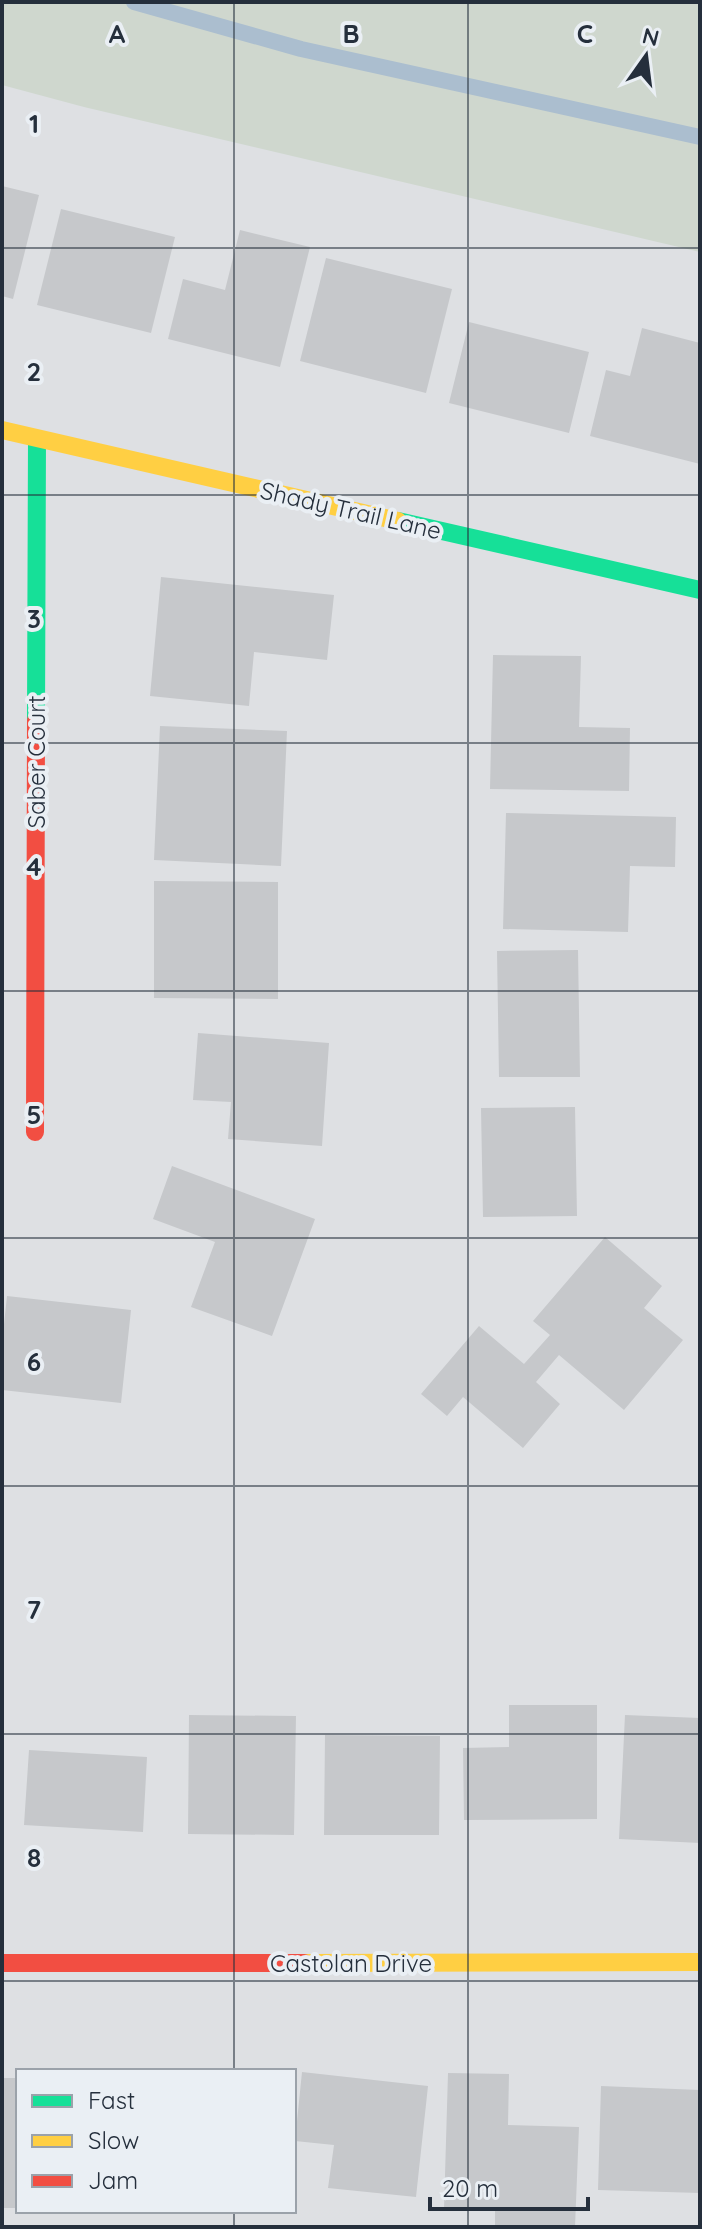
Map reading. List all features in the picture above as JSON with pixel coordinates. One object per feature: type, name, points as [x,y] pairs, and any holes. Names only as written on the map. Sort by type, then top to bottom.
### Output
[{"type":"street","name":"Shady Trail Lane","points":[[2,430],[700,590]]},
{"type":"street","name":"Saber Court","points":[[35,1132],[37,439]]},
{"type":"street","name":"Castolan Drive","points":[[2,1963],[700,1962]]},
{"type":"shaded area","points":[[2,2],[700,2],[700,252],[2,85]]},
{"type":"building","points":[[2,186],[39,195],[13,299],[2,296]]},
{"type":"building","points":[[61,209],[175,237],[151,333],[37,305]]},
{"type":"building","points":[[240,230],[310,247],[280,367],[168,339],[183,279],[225,290]]},
{"type":"building","points":[[326,258],[452,289],[426,393],[300,361]]},
{"type":"building","points":[[469,322],[589,352],[569,433],[449,403]]},
{"type":"building","points":[[642,328],[700,343],[700,464],[590,436],[606,370],[630,376]]},
{"type":"building","points":[[161,577],[334,595],[327,660],[254,652],[249,706],[150,696]]},
{"type":"building","points":[[493,655],[581,656],[579,727],[630,728],[629,791],[490,789]]},
{"type":"building","points":[[160,726],[287,731],[281,866],[154,860]]},
{"type":"building","points":[[506,813],[676,817],[675,867],[630,866],[628,932],[503,929]]},
{"type":"building","points":[[154,881],[278,882],[278,999],[154,998]]},
{"type":"building","points":[[578,950],[580,1077],[499,1077],[497,951]]},
{"type":"building","points":[[198,1033],[329,1043],[322,1146],[228,1139],[231,1102],[193,1100]]},
{"type":"building","points":[[575,1107],[577,1216],[483,1217],[481,1108]]},
{"type":"building","points":[[172,1166],[315,1219],[272,1336],[191,1307],[215,1242],[153,1219]]},
{"type":"building","points":[[605,1237],[662,1286],[644,1308],[683,1340],[624,1410],[559,1355],[536,1382],[560,1404],[523,1448],[463,1397],[447,1416],[421,1394],[479,1326],[524,1364],[550,1335],[533,1321]]},
{"type":"building","points":[[7,1296],[131,1310],[121,1403],[2,1390],[2,1343]]},
{"type":"building","points":[[509,1705],[597,1705],[597,1819],[464,1820],[463,1748],[509,1747]]},
{"type":"building","points":[[189,1715],[296,1716],[294,1835],[188,1834]]},
{"type":"building","points":[[625,1715],[700,1718],[700,1843],[619,1839]]},
{"type":"building","points":[[325,1735],[440,1736],[439,1835],[324,1835]]},
{"type":"building","points":[[29,1750],[147,1757],[143,1832],[24,1825]]},
{"type":"building","points":[[302,2072],[428,2086],[416,2197],[328,2188],[334,2145],[296,2141]]},
{"type":"building","points":[[448,2073],[509,2074],[508,2125],[579,2127],[575,2227],[495,2227],[495,2210],[444,2209]]},
{"type":"building","points":[[2,2078],[16,2078],[16,2208],[2,2208]]},
{"type":"building","points":[[601,2086],[700,2090],[700,2193],[598,2190]]},
{"type":"waterway","points":[[134,2],[301,49],[700,137]]},
{"type":"traffic: fast","points":[[36,720],[37,439]]},
{"type":"traffic: fast","points":[[398,521],[700,590]]},
{"type":"traffic: slow","points":[[2,430],[398,521]]},
{"type":"traffic: slow","points":[[304,1963],[700,1962]]},
{"type":"traffic: jam","points":[[35,1132],[36,720]]},
{"type":"traffic: jam","points":[[2,1963],[304,1963]]}]
